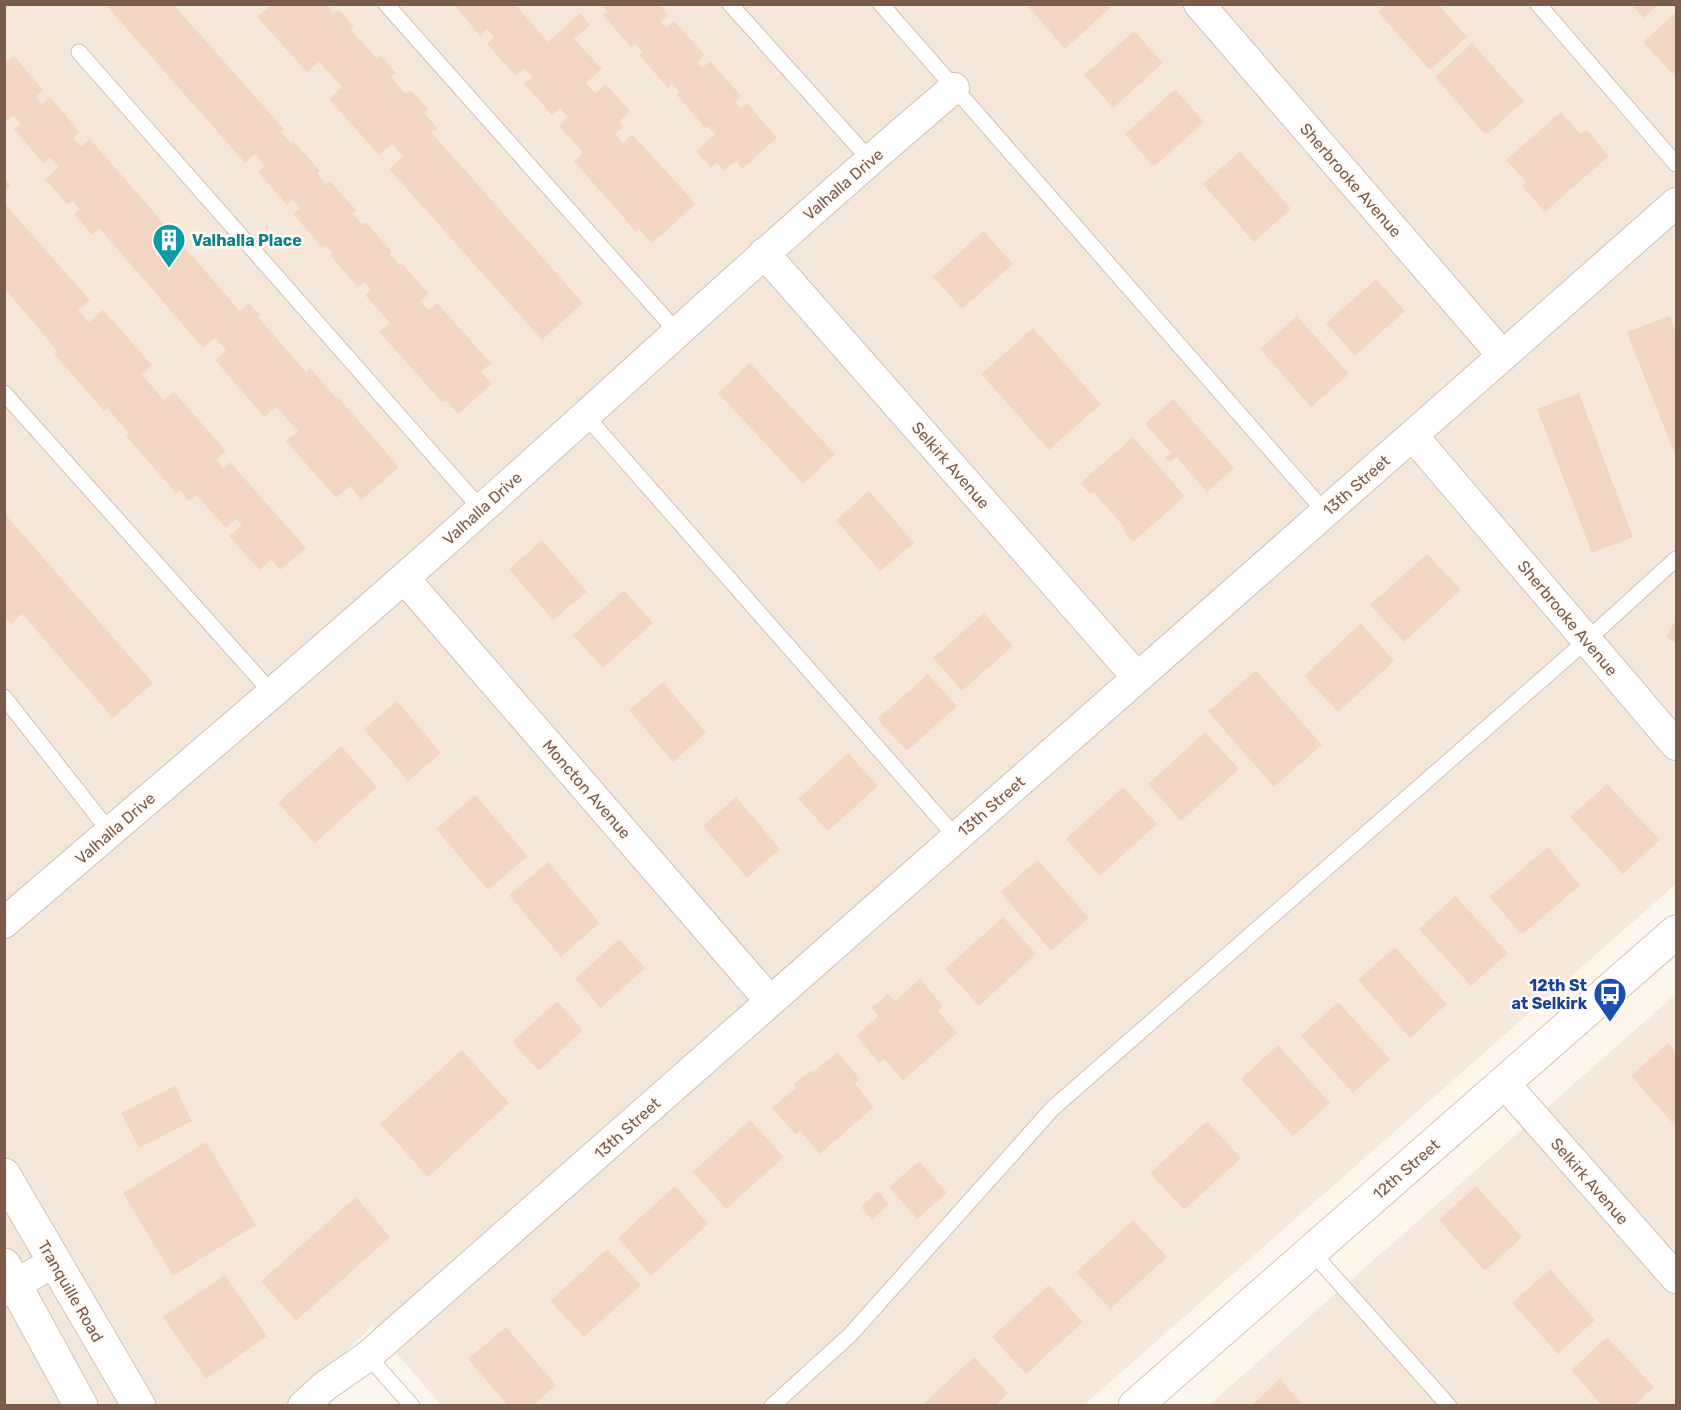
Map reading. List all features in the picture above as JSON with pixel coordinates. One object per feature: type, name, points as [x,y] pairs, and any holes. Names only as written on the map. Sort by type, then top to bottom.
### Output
[{"type":"street","name":"Sherbrooke Avenue","points":[[1199,4],[1503,356]]},
{"type":"street","name":"Valhalla Drive","points":[[4,924],[404,578],[764,253],[954,88]]},
{"type":"street","name":"13th Street","points":[[303,1406],[326,1386],[368,1356],[1677,203]]},
{"type":"street","name":"Selkirk Avenue","points":[[764,253],[1137,677]]},
{"type":"street","name":"Sherbrooke Avenue","points":[[1413,436],[1677,745]]},
{"type":"street","name":"Moncton Avenue","points":[[404,578],[770,1000]]},
{"type":"street","name":"12th Street","points":[[1135,1406],[1677,932]]},
{"type":"street","name":"Selkirk Avenue","points":[[1504,1083],[1677,1278]]},
{"type":"street","name":"Tranquille Road","points":[[4,1175],[139,1406]]},
{"type":"street","points":[[54,1262],[8,1280],[81,1406]]},
{"type":"lane","points":[[386,4],[677,332]]},
{"type":"lane","points":[[730,4],[870,160]]},
{"type":"lane","points":[[881,4],[1325,512]]},
{"type":"lane","points":[[1538,4],[1677,164]]},
{"type":"lane","points":[[80,52],[481,509]]},
{"type":"lane","points":[[4,393],[272,693]]},
{"type":"lane","points":[[585,415],[956,837]]},
{"type":"lane","points":[[772,1406],[850,1335],[1053,1108],[1677,559]]},
{"type":"lane","points":[[4,697],[110,832]]},
{"type":"lane","points":[[1311,1251],[1449,1406]]},
{"type":"lane","points":[[368,1356],[412,1406]]},
{"type":"shaded area","points":[[5,5],[1676,5],[1676,884],[1084,1405],[441,1405],[373,1326],[289,1405],[5,1406]]},
{"type":"shaded area","points":[[1676,994],[1676,1405],[1209,1405]]},
{"type":"building","name":"Valhalla Place","points":[[105,4],[173,4],[284,129],[281,132],[291,143],[293,141],[320,171],[317,173],[326,184],[330,181],[356,210],[352,213],[363,225],[366,222],[392,252],[390,254],[400,265],[402,263],[429,294],[421,301],[429,310],[437,303],[491,363],[481,372],[492,384],[458,414],[446,401],[443,403],[379,332],[390,323],[365,295],[371,290],[364,282],[358,287],[330,255],[332,253],[325,245],[322,247],[293,214],[300,208],[292,200],[287,205],[258,172],[265,166],[255,154],[245,163]]},
{"type":"building","points":[[268,4],[326,4],[334,13],[338,9],[354,26],[350,29],[377,59],[381,56],[396,73],[391,77],[406,94],[410,90],[428,109],[424,113],[438,129],[431,132],[583,303],[542,340],[389,169],[403,157],[392,144],[379,155],[329,99],[342,87],[319,62],[307,72],[257,17],[269,7]]},
{"type":"building","points":[[453,4],[515,4],[548,42],[580,13],[590,25],[574,39],[602,69],[586,83],[595,93],[606,84],[630,111],[620,121],[624,126],[615,134],[623,143],[632,134],[696,204],[652,243],[639,229],[636,232],[574,161],[583,153],[559,126],[568,117],[560,108],[552,115],[524,84],[532,77],[525,69],[516,76],[487,44],[494,37],[487,29],[480,36]]},
{"type":"building","points":[[601,4],[659,4],[668,15],[661,22],[666,28],[674,21],[705,55],[697,62],[702,68],[710,61],[741,96],[735,102],[741,108],[747,103],[777,138],[742,169],[736,161],[724,171],[717,163],[711,168],[696,151],[715,134],[707,126],[705,128],[677,95],[680,92],[672,84],[668,88],[639,55],[643,52],[635,44],[631,47],[603,15],[608,12]]},
{"type":"building","points":[[1026,4],[1107,4],[1110,8],[1065,49]]},
{"type":"building","points":[[1386,4],[1438,4],[1467,37],[1430,70],[1378,12]]},
{"type":"building","points":[[1631,4],[1659,4],[1643,18]]},
{"type":"building","points":[[1676,12],[1676,78],[1643,42]]},
{"type":"building","points":[[1134,31],[1163,63],[1113,108],[1084,75]]},
{"type":"building","points":[[1472,43],[1524,101],[1486,135],[1435,77]]},
{"type":"building","name":"Valhalla Place","points":[[14,56],[43,90],[36,97],[42,104],[50,97],[80,132],[73,138],[81,146],[90,139],[240,311],[249,303],[260,315],[258,317],[306,372],[310,368],[399,467],[361,500],[350,486],[336,498],[286,441],[298,431],[276,407],[264,417],[215,360],[226,350],[215,338],[203,348],[99,228],[92,235],[74,214],[80,209],[72,201],[67,204],[45,179],[59,167],[50,158],[43,163],[14,129],[20,124],[13,115],[7,121],[4,118],[4,64]]},
{"type":"building","points":[[1175,89],[1204,122],[1154,167],[1125,134]]},
{"type":"building","points":[[1561,112],[1581,134],[1586,129],[1609,156],[1545,212],[1522,186],[1526,182],[1506,160]]},
{"type":"building","points":[[1240,151],[1291,209],[1254,242],[1203,184]]},
{"type":"building","points":[[4,178],[11,185],[4,191]]},
{"type":"building","points":[[5,204],[90,300],[78,310],[89,322],[103,310],[152,365],[142,375],[164,400],[174,392],[226,451],[216,460],[223,469],[230,462],[306,548],[280,570],[271,560],[259,570],[229,536],[242,525],[236,519],[226,528],[196,495],[189,501],[180,490],[176,493],[126,436],[129,433],[107,408],[104,411],[54,354],[57,352],[49,341],[5,289]]},
{"type":"building","points":[[983,231],[1013,264],[962,309],[933,277]]},
{"type":"building","points":[[1376,279],[1405,311],[1355,356],[1326,323]]},
{"type":"building","points":[[1297,316],[1349,374],[1311,407],[1260,349]]},
{"type":"building","points":[[1670,316],[1676,333],[1676,458],[1627,332]]},
{"type":"building","points":[[1033,328],[1101,404],[1049,450],[981,374]]},
{"type":"building","points":[[750,363],[835,454],[803,484],[718,393]]},
{"type":"building","points":[[1579,393],[1633,537],[1592,553],[1537,409]]},
{"type":"building","points":[[1173,399],[1234,468],[1207,492],[1176,457],[1170,463],[1165,458],[1171,453],[1145,424]]},
{"type":"building","points":[[1133,437],[1185,496],[1133,542],[1123,530],[1125,528],[1094,493],[1091,495],[1080,483]]},
{"type":"building","points":[[869,491],[914,543],[880,571],[836,520]]},
{"type":"building","points":[[4,513],[153,683],[113,718],[22,614],[11,624],[4,616]]},
{"type":"building","points":[[542,540],[587,592],[553,620],[509,569]]},
{"type":"building","points":[[1427,554],[1461,590],[1404,642],[1370,605]]},
{"type":"building","points":[[624,590],[653,623],[603,668],[573,635]]},
{"type":"building","points":[[984,613],[1013,646],[962,691],[933,658]]},
{"type":"building","points":[[1676,619],[1676,643],[1666,637]]},
{"type":"building","points":[[1361,623],[1394,661],[1338,712],[1304,676]]},
{"type":"building","points":[[1256,670],[1322,745],[1274,787],[1208,712]]},
{"type":"building","points":[[928,674],[957,706],[907,751],[877,719]]},
{"type":"building","points":[[663,682],[706,733],[673,762],[629,710]]},
{"type":"building","points":[[397,701],[441,753],[408,781],[364,729]]},
{"type":"building","points":[[1205,732],[1239,769],[1181,821],[1148,784]]},
{"type":"building","points":[[341,746],[377,787],[315,843],[278,803]]},
{"type":"building","points":[[848,753],[878,786],[828,831],[798,799]]},
{"type":"building","points":[[1607,784],[1660,840],[1623,874],[1570,817]]},
{"type":"building","points":[[1123,787],[1157,824],[1100,876],[1066,839]]},
{"type":"building","points":[[475,795],[528,856],[488,890],[436,829]]},
{"type":"building","points":[[736,797],[780,849],[747,878],[703,826]]},
{"type":"building","points":[[1548,847],[1580,885],[1522,935],[1489,897]]},
{"type":"building","points":[[1038,860],[1089,918],[1051,951],[1000,892]]},
{"type":"building","points":[[548,862],[600,923],[561,957],[509,895]]},
{"type":"building","points":[[1455,896],[1508,953],[1471,986],[1419,929]]},
{"type":"building","points":[[1003,917],[1036,954],[979,1006],[945,969]]},
{"type":"building","points":[[619,939],[645,968],[601,1008],[575,979]]},
{"type":"building","points":[[1395,947],[1447,1004],[1410,1038],[1358,980]]},
{"type":"building","points":[[920,979],[943,1006],[938,1011],[957,1033],[903,1081],[884,1059],[879,1063],[856,1036],[878,1016],[871,1008],[888,994],[895,1001]]},
{"type":"building","points":[[557,1001],[583,1030],[539,1071],[512,1042]]},
{"type":"building","points":[[1338,1002],[1390,1059],[1353,1093],[1301,1036]]},
{"type":"building","points":[[1668,1043],[1676,1052],[1676,1127],[1631,1076]]},
{"type":"building","points":[[1278,1045],[1330,1103],[1293,1136],[1241,1079]]},
{"type":"building","points":[[462,1050],[509,1103],[428,1177],[380,1124]]},
{"type":"building","points":[[837,1052],[860,1079],[855,1084],[874,1107],[820,1154],[800,1131],[796,1135],[772,1108],[796,1088],[793,1085],[810,1071],[812,1073]]},
{"type":"building","points":[[175,1086],[192,1121],[139,1148],[121,1113]]},
{"type":"building","points":[[750,1120],[784,1157],[726,1209],[693,1172]]},
{"type":"building","points":[[1207,1121],[1241,1158],[1184,1210],[1150,1173]]},
{"type":"building","points":[[206,1142],[256,1225],[173,1276],[123,1193]]},
{"type":"building","points":[[919,1161],[947,1193],[917,1219],[889,1187]]},
{"type":"building","points":[[675,1186],[708,1224],[651,1276],[618,1238]]},
{"type":"building","points":[[1476,1186],[1522,1237],[1485,1271],[1439,1220]]},
{"type":"building","points":[[878,1191],[889,1204],[872,1220],[861,1207]]},
{"type":"building","points":[[356,1197],[390,1237],[296,1321],[261,1281]]},
{"type":"building","points":[[1133,1220],[1167,1257],[1110,1309],[1076,1272]]},
{"type":"building","points":[[607,1249],[641,1285],[584,1337],[550,1301]]},
{"type":"building","points":[[1550,1269],[1595,1320],[1558,1354],[1512,1303]]},
{"type":"building","points":[[225,1275],[267,1336],[206,1379],[163,1317]]},
{"type":"building","points":[[1049,1285],[1083,1322],[1026,1374],[992,1337]]},
{"type":"building","points":[[506,1327],[556,1385],[533,1406],[508,1406],[468,1359]]},
{"type":"building","points":[[1607,1337],[1654,1387],[1634,1406],[1602,1406],[1571,1370]]},
{"type":"building","points":[[974,1357],[1008,1393],[995,1406],[921,1406]]},
{"type":"building","points":[[1280,1379],[1304,1406],[1251,1406]]},
{"type":"place","name":"Valhalla Place","points":[[169,269]]},
{"type":"place","name":"12th St at Selkirk","points":[[1610,1023]]}]
